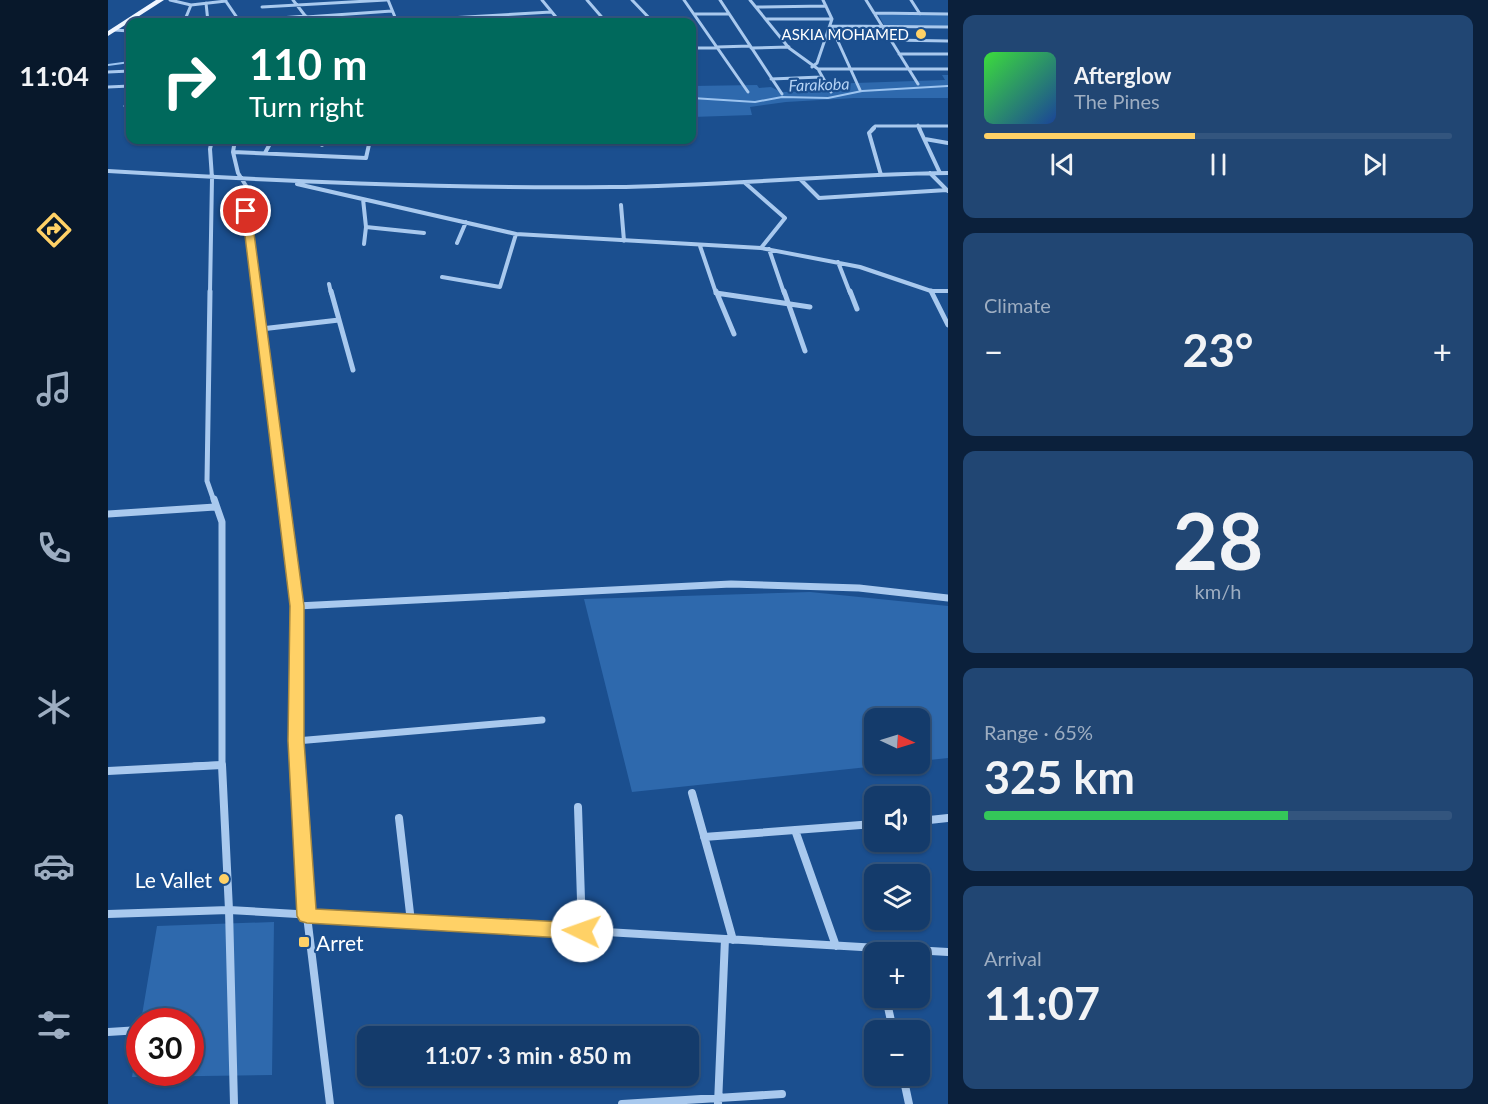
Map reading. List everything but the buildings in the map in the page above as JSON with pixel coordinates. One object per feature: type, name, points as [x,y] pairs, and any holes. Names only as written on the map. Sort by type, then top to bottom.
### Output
[{"type":"main road","points":[[128,18],[153,0]]},
{"type":"main road","points":[[131,18],[161,0]]},
{"type":"main road","points":[[110,31],[126,19]]},
{"type":"main road","points":[[110,31],[126,21]]},
{"type":"street","points":[[170,0],[191,5],[226,1],[237,18]]},
{"type":"street","points":[[292,0],[306,16]]},
{"type":"street","points":[[262,7],[387,0],[396,18]]},
{"type":"street","points":[[542,0],[556,18]]},
{"type":"street","points":[[587,0],[603,18]]},
{"type":"street","points":[[632,0],[649,18]]},
{"type":"street","points":[[684,0],[748,92]]},
{"type":"street","points":[[720,0],[782,94]]},
{"type":"street","points":[[750,0],[789,47],[812,67],[850,70],[948,69]]},
{"type":"street","points":[[812,67],[817,63],[831,26],[832,19],[823,0]]},
{"type":"street","points":[[866,0],[918,84]]},
{"type":"street","points":[[911,0],[920,14]]},
{"type":"street","points":[[207,3],[208,18]]},
{"type":"street","points":[[186,18],[191,5]]},
{"type":"street","points":[[756,7],[826,6]]},
{"type":"street","points":[[284,18],[393,11]]},
{"type":"street","points":[[448,18],[551,12]]},
{"type":"street","points":[[874,13],[948,14]]},
{"type":"street","points":[[694,14],[728,14]]},
{"type":"street","points":[[766,19],[832,19]]},
{"type":"street","points":[[831,26],[948,27]]},
{"type":"street","points":[[831,26],[860,90]]},
{"type":"street","points":[[110,31],[126,31]]},
{"type":"street","points":[[891,40],[948,40]]},
{"type":"street","points":[[696,48],[789,47]]},
{"type":"street","points":[[899,54],[948,54]]},
{"type":"street","points":[[818,69],[820,77],[831,92]]},
{"type":"street","points":[[108,72],[126,70]]},
{"type":"street","points":[[771,79],[820,77]]},
{"type":"street","points":[[108,87],[126,86]]},
{"type":"street","points":[[880,175],[872,151],[869,133],[871,129],[879,124],[948,126]]},
{"type":"street","points":[[918,125],[940,173]]},
{"type":"street","points":[[925,139],[948,143]]},
{"type":"street","points":[[211,144],[207,481],[222,522],[222,765],[229,910],[234,1104]]},
{"type":"street","points":[[234,144],[233,152],[238,173],[248,189],[246,211],[297,606],[296,741],[307,916],[330,1104]]},
{"type":"street","points":[[265,153],[270,144]]},
{"type":"street","points":[[233,152],[366,158],[369,144]]},
{"type":"street","points":[[108,171],[282,181],[511,188],[615,188],[948,173]]},
{"type":"street","points":[[929,173],[948,190]]},
{"type":"street","points":[[800,179],[819,198],[948,190]]},
{"type":"street","points":[[282,181],[516,234],[769,249],[860,267],[931,291],[948,291]]},
{"type":"street","points":[[743,182],[785,218],[761,248]]},
{"type":"street","points":[[363,199],[366,227],[364,244]]},
{"type":"street","points":[[621,205],[624,241]]},
{"type":"street","points":[[457,243],[466,222]]},
{"type":"street","points":[[366,227],[424,233]]},
{"type":"street","points":[[442,277],[500,287],[516,234]]},
{"type":"street","points":[[700,246],[716,293],[734,334]]},
{"type":"street","points":[[769,249],[805,351]]},
{"type":"street","points":[[838,262],[857,309]]},
{"type":"street","points":[[329,284],[353,370]]},
{"type":"street","points":[[931,291],[948,325]]},
{"type":"street","points":[[716,293],[810,307]]},
{"type":"street","points":[[261,329],[339,320]]},
{"type":"street","points":[[108,514],[215,507]]},
{"type":"street","points":[[297,606],[731,584],[859,588],[948,598]]},
{"type":"street","points":[[296,741],[542,720]]},
{"type":"street","points":[[108,771],[222,765]]},
{"type":"street","points":[[692,793],[729,939],[718,1101]]},
{"type":"street","points":[[578,807],[582,931]]},
{"type":"street","points":[[399,818],[411,922]]},
{"type":"street","points":[[930,819],[948,818]]},
{"type":"street","points":[[704,837],[864,825]]},
{"type":"street","points":[[795,830],[836,946]]},
{"type":"street","points":[[108,914],[229,910],[864,949]]},
{"type":"street","points":[[930,952],[948,952]]},
{"type":"street","points":[[108,1032],[126,1031]]},
{"type":"street","points":[[905,1086],[909,1104]]},
{"type":"street","points":[[622,1104],[718,1101],[782,1094]]},
{"type":"shaded area","points":[[878,14],[948,15],[948,26],[884,25]]},
{"type":"shaded area","points":[[942,75],[948,75],[948,98],[854,98],[786,102],[750,107],[752,115],[696,117],[696,86],[757,85],[759,88],[771,87],[781,92],[831,91],[825,84],[945,80]]},
{"type":"shaded area","points":[[810,592],[948,606],[948,758],[930,760],[930,708],[864,708],[864,767],[632,792],[584,599]]},
{"type":"shaded area","points":[[274,922],[272,1075],[204,1076],[204,1008],[143,1008],[157,926]]},
{"type":"waterway","name":"Farakoba","points":[[108,65],[126,63]]},
{"type":"waterway","name":"Farakoba","points":[[696,98],[755,102],[782,97],[828,98],[862,91],[948,86]]},
{"type":"place","name":"ASKIA MOHAMED","points":[[921,34]]},
{"type":"place","name":"Le Vallet","points":[[224,879]]},
{"type":"place","name":"Arret","points":[[304,942]]},
{"type":"route","points":[[246,211],[297,606],[296,741],[307,916],[582,931]]}]
